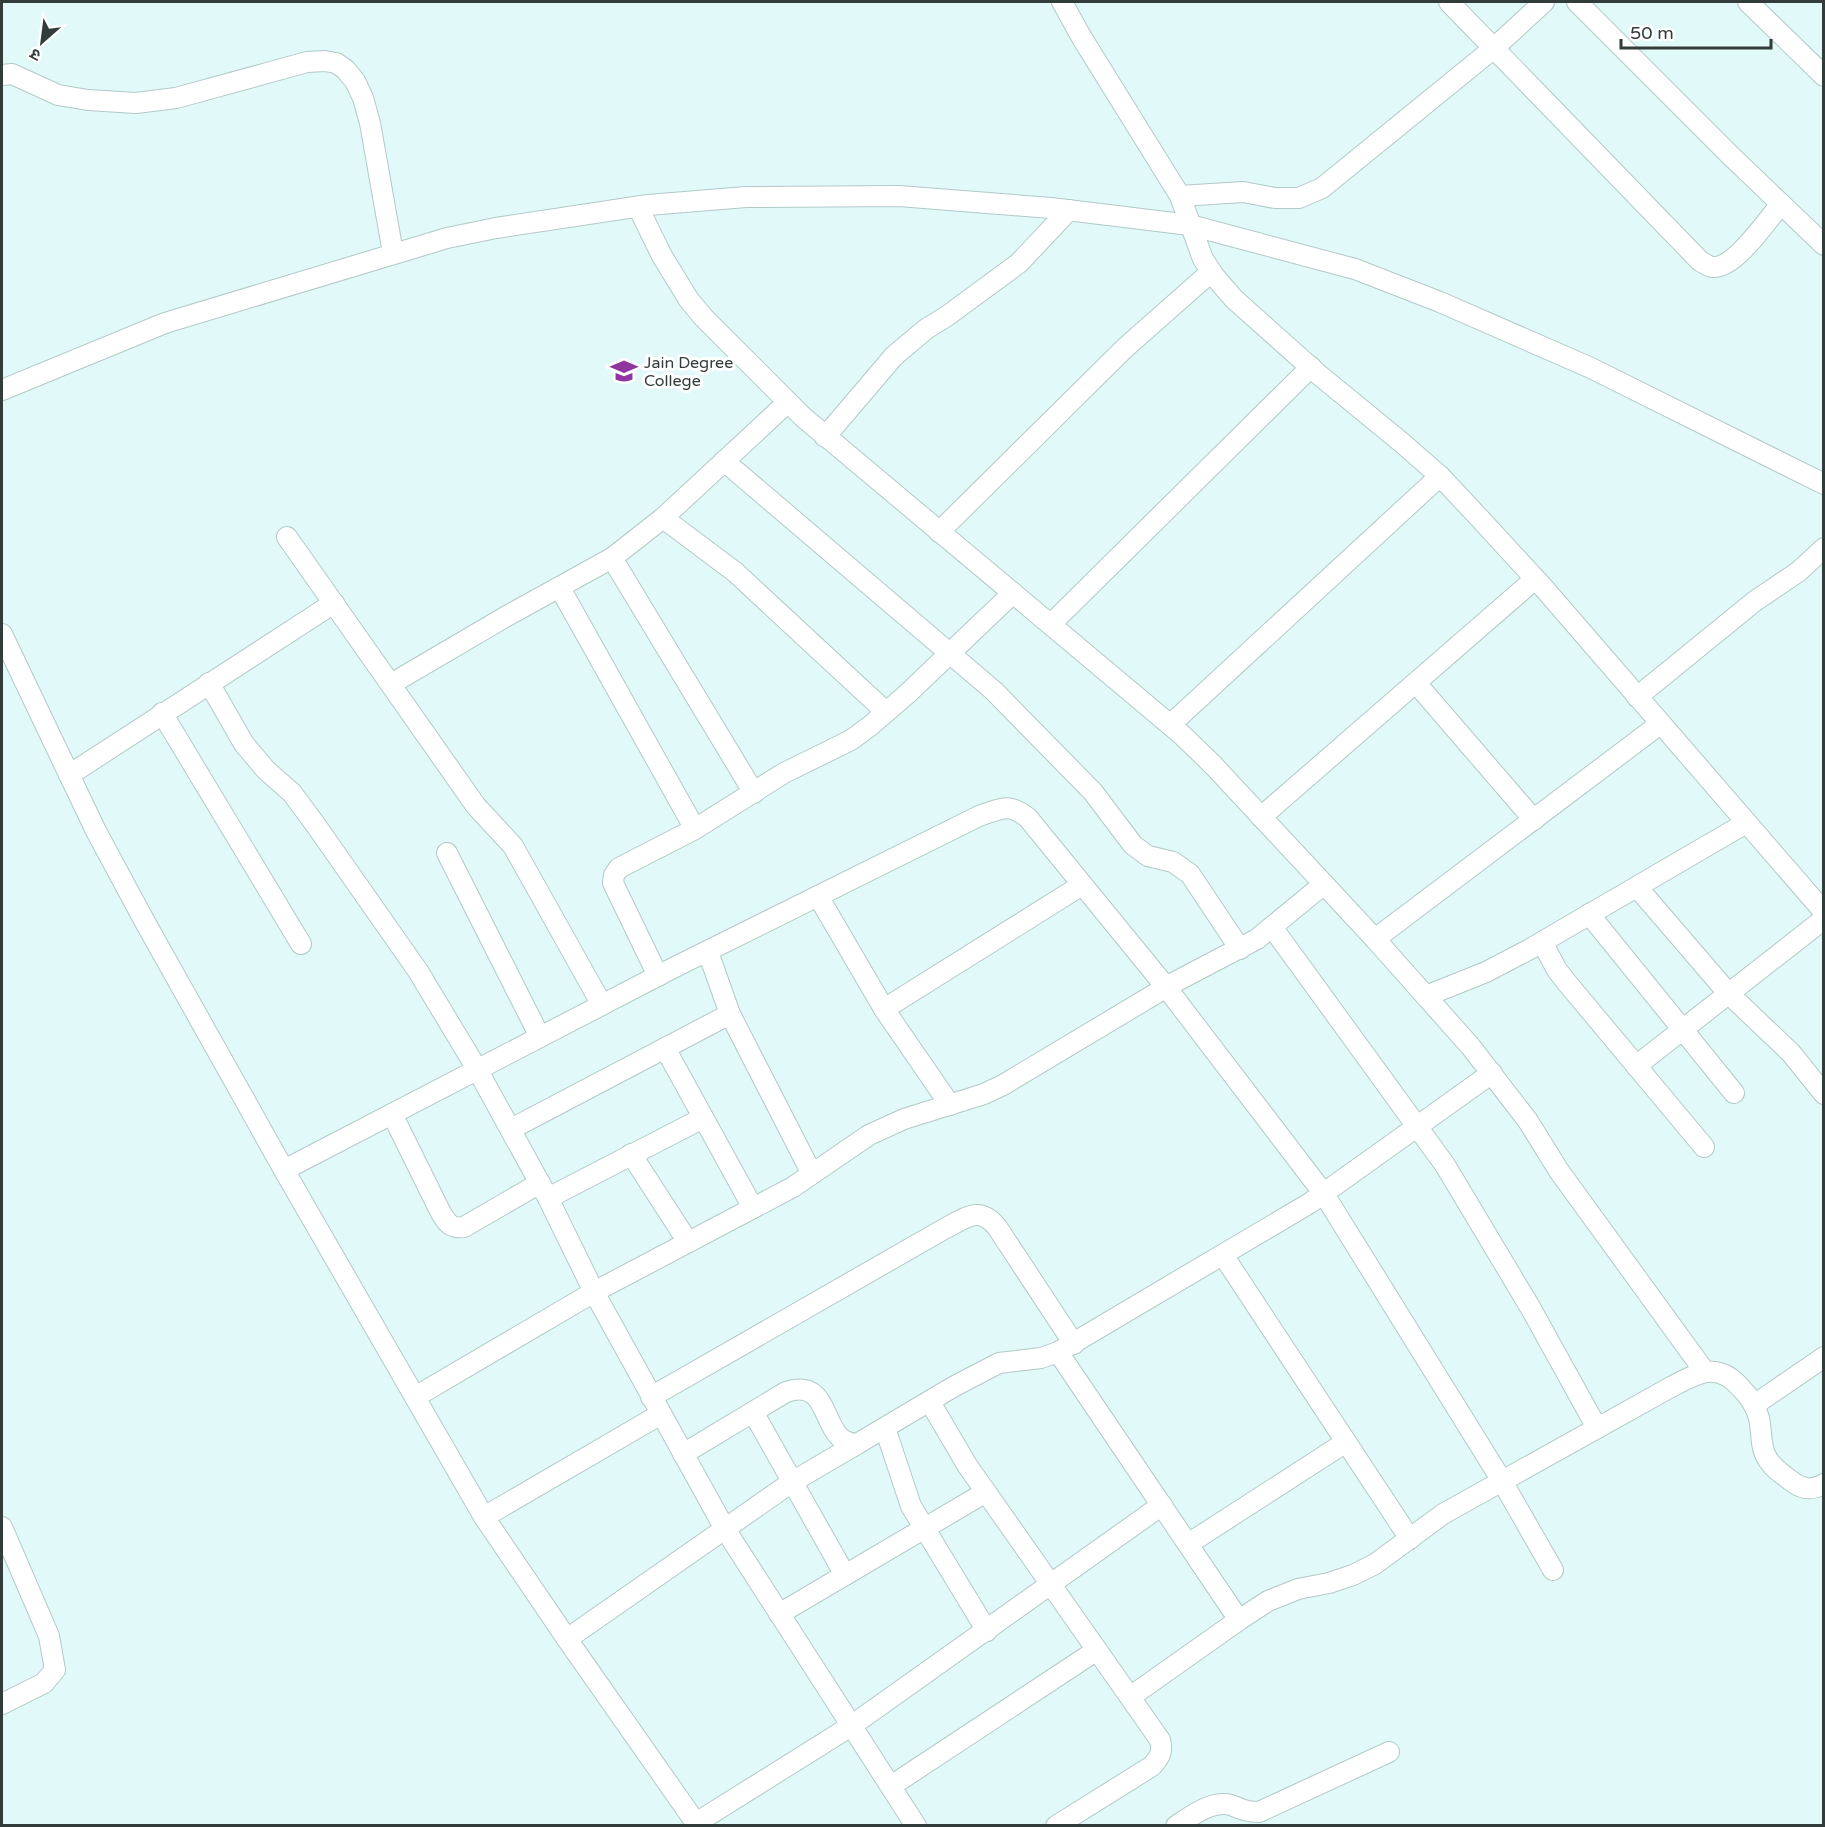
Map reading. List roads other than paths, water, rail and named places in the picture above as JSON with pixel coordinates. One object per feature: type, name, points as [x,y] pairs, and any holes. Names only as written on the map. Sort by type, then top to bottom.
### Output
[{"type":"street","points":[[1062,2],[1180,196],[1203,259],[1211,272],[1234,299],[1311,368],[1440,476],[1535,579],[1824,912]]},
{"type":"street","points":[[1449,2],[1700,261],[1711,267],[1722,266],[1735,259],[1781,204]]},
{"type":"street","points":[[1180,196],[1244,192],[1275,198],[1299,198],[1322,188],[1494,48],[1544,2]]},
{"type":"street","points":[[1577,2],[1824,245]]},
{"type":"street","points":[[1748,2],[1824,76]]},
{"type":"street","points":[[2,75],[12,74],[58,95],[88,100],[136,103],[176,98],[307,62],[336,63],[345,69],[355,81],[363,98],[370,123],[393,253]]},
{"type":"street","points":[[2,390],[165,323],[447,238],[496,228],[639,207],[746,197],[898,196],[1069,210],[1190,225],[1355,269],[1440,302],[1590,368],[1824,484]]},
{"type":"street","points":[[639,207],[662,256],[689,300],[788,402],[825,437],[1170,725],[1214,766],[1375,939],[1492,1073],[1528,1121],[1559,1171],[1581,1198],[1705,1372]]},
{"type":"street","points":[[825,437],[894,356],[926,329],[1018,263],[1069,210]]},
{"type":"street","points":[[939,532],[1126,347],[1211,272]]},
{"type":"street","points":[[1051,624],[1311,368]]},
{"type":"street","points":[[391,684],[612,558],[663,518],[788,402]]},
{"type":"street","points":[[724,461],[994,691],[1093,792],[1133,845],[1148,856],[1173,862],[1190,874],[1240,949]]},
{"type":"street","points":[[1170,725],[1440,476]]},
{"type":"street","points":[[663,518],[735,572],[886,712]]},
{"type":"street","points":[[287,537],[476,806],[513,846],[602,1005]]},
{"type":"street","points":[[1637,697],[1755,601],[1798,572],[1824,548]]},
{"type":"street","points":[[612,558],[754,793]]},
{"type":"street","points":[[1261,817],[1535,579]]},
{"type":"street","points":[[560,588],[695,829]]},
{"type":"street","points":[[658,976],[613,883],[614,875],[619,868],[695,829],[794,768],[851,740],[886,712],[1013,592]]},
{"type":"street","points":[[69,775],[334,603]]},
{"type":"street","points":[[2,634],[96,831],[145,922],[284,1170],[484,1517],[697,1824],[851,1726],[1162,1505]]},
{"type":"street","points":[[1416,682],[1534,820]]},
{"type":"street","points":[[208,683],[244,744],[266,770],[292,793],[401,945],[511,1129],[594,1292],[725,1529],[916,1826]]},
{"type":"street","points":[[162,713],[301,944]]},
{"type":"street","points":[[1375,939],[1660,724]]},
{"type":"street","points":[[284,1170],[658,976],[818,896],[979,816],[1002,807],[1011,807],[1028,818],[1166,987],[1324,1194],[1502,1481],[1553,1570]]},
{"type":"street","points":[[1426,996],[1486,972],[1542,942],[1746,823]]},
{"type":"street","points":[[447,853],[540,1037]]},
{"type":"street","points":[[415,1396],[594,1292],[753,1208],[812,1174],[869,1135],[904,1119],[1003,1085],[1166,987],[1257,939],[1324,884]]},
{"type":"street","points":[[884,1009],[1082,885]]},
{"type":"street","points":[[1637,886],[1728,993],[1791,1053],[1824,1094]]},
{"type":"street","points":[[818,896],[884,1009],[950,1105]]},
{"type":"street","points":[[1589,914],[1734,1093]]},
{"type":"street","points":[[1636,1066],[1824,919]]},
{"type":"street","points":[[1272,927],[1418,1126],[1462,1191],[1597,1428]]},
{"type":"street","points":[[1542,942],[1557,970],[1704,1147]]},
{"type":"street","points":[[708,952],[730,1014],[812,1174]]},
{"type":"street","points":[[511,1129],[730,1014]]},
{"type":"street","points":[[665,1048],[753,1208]]},
{"type":"street","points":[[567,1639],[792,1482],[999,1363],[1041,1358],[1066,1348],[1324,1194],[1492,1073]]},
{"type":"street","points":[[392,1114],[441,1213],[448,1224],[456,1228],[464,1227],[544,1190],[632,1155],[703,1118]]},
{"type":"street","points":[[632,1155],[688,1242]]},
{"type":"street","points":[[484,1517],[656,1406],[944,1229],[974,1215],[982,1215],[988,1217],[997,1227],[1066,1348],[1162,1505],[1239,1620]]},
{"type":"street","points":[[1223,1255],[1410,1539]]},
{"type":"street","points":[[1754,1405],[1824,1357]]},
{"type":"street","points":[[1130,1697],[1239,1620],[1283,1594],[1298,1588],[1329,1583],[1375,1564],[1443,1514],[1671,1386],[1705,1372],[1721,1371],[1730,1376],[1751,1399],[1760,1422],[1767,1458],[1776,1469],[1806,1489],[1817,1488],[1824,1484]]},
{"type":"street","points":[[683,1454],[786,1392],[797,1389],[806,1389],[819,1400],[839,1437],[846,1443],[857,1444]]},
{"type":"street","points":[[930,1402],[956,1449],[1160,1740],[1162,1749],[1159,1758],[1152,1766],[1056,1826]]},
{"type":"street","points":[[753,1412],[845,1575]]},
{"type":"street","points":[[885,1428],[906,1494],[923,1529],[987,1631]]},
{"type":"street","points":[[1188,1544],[1346,1442]]},
{"type":"street","points":[[779,1614],[986,1492]]},
{"type":"street","points":[[2,1527],[8,1556],[49,1636],[56,1670],[44,1683],[2,1704]]},
{"type":"street","points":[[891,1786],[1097,1650]]},
{"type":"street","points":[[1176,1826],[1209,1807],[1222,1804],[1242,1811],[1259,1812],[1389,1752]]},
{"type":"place","name":"Jain Degree College","points":[[624,371]]}]
